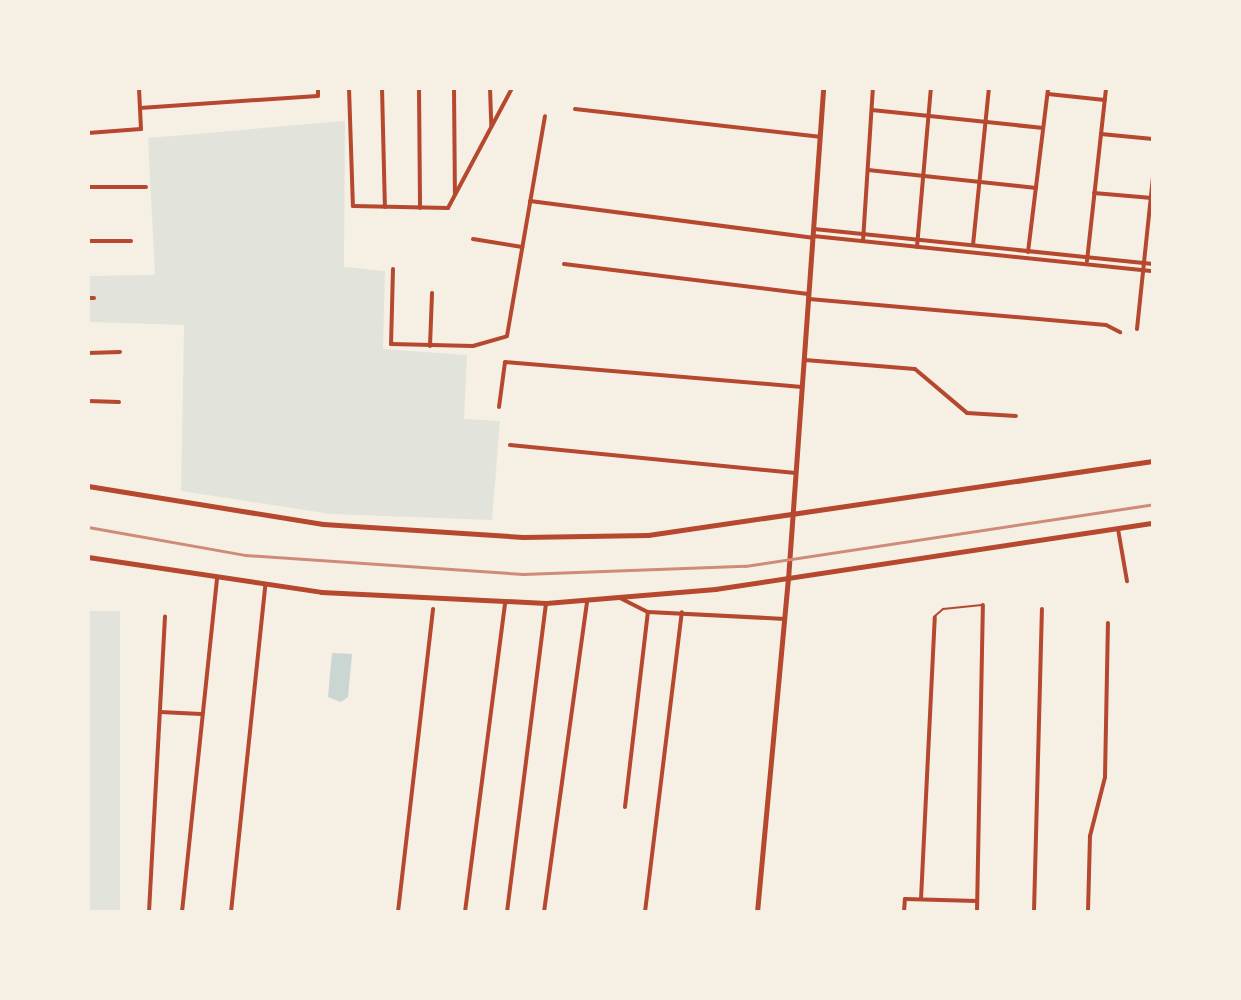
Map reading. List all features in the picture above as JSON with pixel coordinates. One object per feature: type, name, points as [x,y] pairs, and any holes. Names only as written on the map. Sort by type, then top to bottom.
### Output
[{"type":"street","points":[[88,133],[141,129],[139,88]]},
{"type":"street","points":[[140,108],[318,96],[318,88]]},
{"type":"street","points":[[349,88],[353,206],[420,208],[448,208],[512,88]]},
{"type":"street","points":[[382,88],[385,207]]},
{"type":"street","points":[[419,88],[420,208]]},
{"type":"street","points":[[454,88],[455,197]]},
{"type":"street","points":[[490,88],[491,126]]},
{"type":"street","points":[[757,912],[785,619],[823,88]]},
{"type":"street","points":[[863,241],[873,88]]},
{"type":"street","points":[[917,247],[931,88]]},
{"type":"street","points":[[972,253],[989,88]]},
{"type":"street","points":[[1087,264],[1106,88]]},
{"type":"street","points":[[1028,255],[1048,91],[1105,100]]},
{"type":"street","points":[[575,109],[819,137]]},
{"type":"street","points":[[872,110],[1043,128]]},
{"type":"street","points":[[393,269],[391,344],[473,346],[507,336],[545,116]]},
{"type":"street","points":[[1101,134],[1153,139]]},
{"type":"street","points":[[868,170],[1036,188]]},
{"type":"street","points":[[1137,329],[1153,176]]},
{"type":"street","points":[[88,187],[146,187]]},
{"type":"street","points":[[1094,193],[1152,198]]},
{"type":"street","points":[[530,201],[972,253],[1153,264]]},
{"type":"street","points":[[813,234],[864,233],[1153,271]]},
{"type":"street","points":[[473,239],[522,247]]},
{"type":"street","points":[[88,241],[131,241]]},
{"type":"street","points":[[564,264],[810,296],[1106,325],[1120,332]]},
{"type":"street","points":[[430,346],[432,293]]},
{"type":"street","points":[[88,353],[120,352]]},
{"type":"street","points":[[805,360],[915,369],[967,413],[1016,416]]},
{"type":"street","points":[[499,407],[505,362],[803,387]]},
{"type":"street","points":[[88,401],[119,402]]},
{"type":"street","points":[[510,445],[796,473]]},
{"type":"street","points":[[88,486],[323,524],[523,537],[648,535],[793,517],[1153,461]]},
{"type":"street","points":[[88,557],[265,587],[546,603],[788,579],[1153,523]]},
{"type":"street","points":[[1118,529],[1127,581]]},
{"type":"street","points":[[182,912],[217,579]]},
{"type":"street","points":[[231,912],[265,587]]},
{"type":"street","points":[[620,598],[648,612],[785,619]]},
{"type":"street","points":[[544,912],[587,601]]},
{"type":"street","points":[[465,912],[505,602]]},
{"type":"street","points":[[507,912],[546,603]]},
{"type":"street","points":[[977,912],[983,605]]},
{"type":"street","points":[[398,912],[433,609]]},
{"type":"street","points":[[1034,912],[1042,609]]},
{"type":"street","points":[[625,807],[648,612]]},
{"type":"street","points":[[645,912],[682,612]]},
{"type":"street","points":[[149,912],[165,616]]},
{"type":"street","points":[[921,899],[935,617]]},
{"type":"street","points":[[1088,912],[1090,836],[1105,777],[1108,623]]},
{"type":"street","points":[[1153,657],[1153,769]]},
{"type":"street","points":[[160,712],[202,714]]},
{"type":"street","points":[[904,912],[905,899],[977,901]]},
{"type":"lane","points":[[935,617],[943,609],[983,605]]},
{"type":"shaded area","points":[[345,121],[344,267],[385,271],[383,349],[467,355],[464,419],[500,421],[492,520],[331,514],[181,491],[184,325],[88,322],[88,276],[155,275],[148,138]]},
{"type":"shaded area","points":[[88,611],[120,611],[120,912],[88,912]]},
{"type":"shaded area","points":[[332,653],[352,654],[348,697],[341,702],[328,697]]},
{"type":"railway","points":[[88,527],[245,555],[523,574],[745,566],[1153,504]]}]
